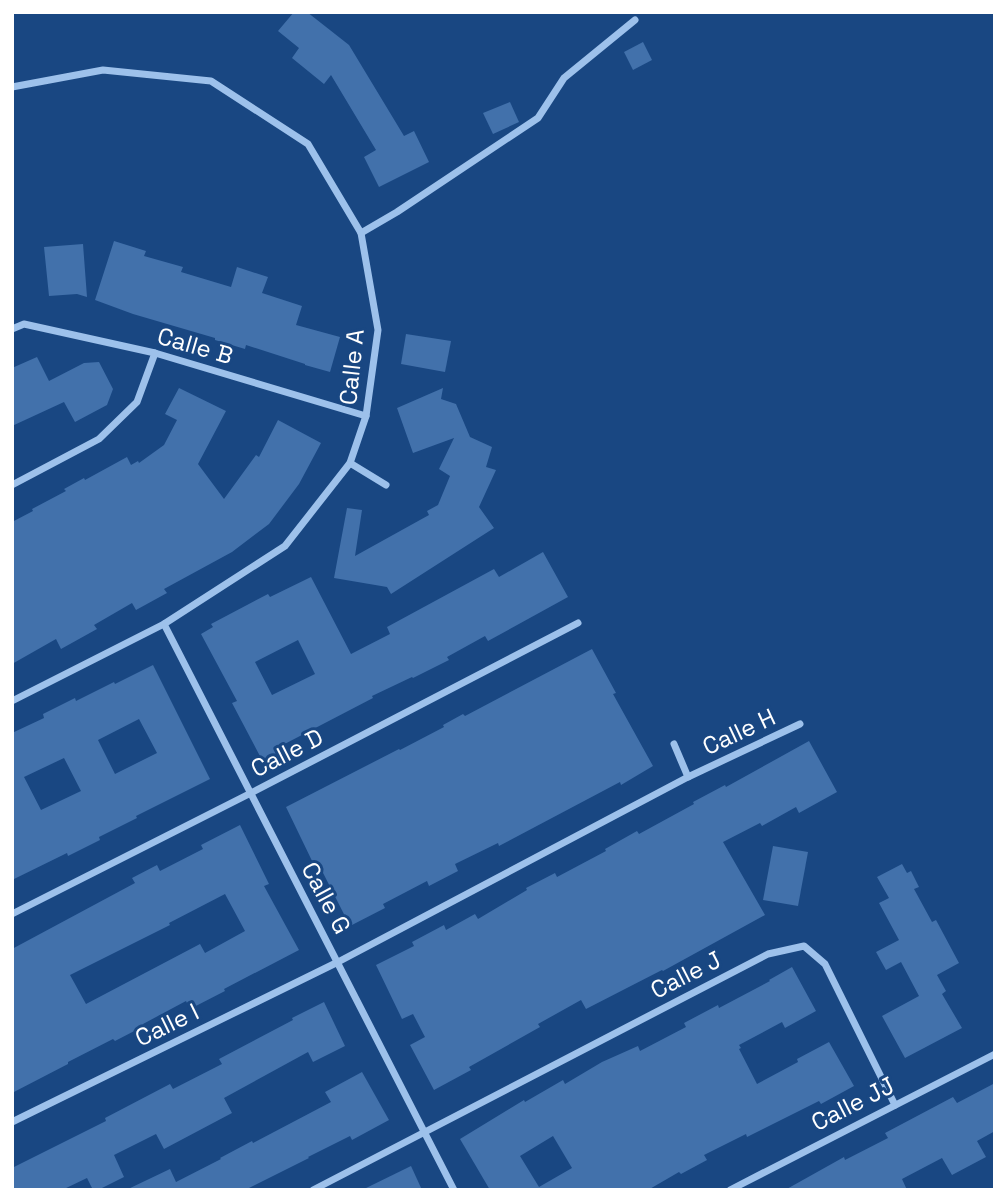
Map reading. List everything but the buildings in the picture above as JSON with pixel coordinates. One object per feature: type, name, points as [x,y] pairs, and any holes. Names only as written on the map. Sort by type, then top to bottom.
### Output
[{"type":"street","points":[[361,233],[538,118],[564,78],[635,20]]},
{"type":"street","name":"Calle A","points":[[12,87],[103,70],[211,81],[308,144],[361,233],[378,330],[366,416],[350,463],[285,547],[164,624],[12,701]]},
{"type":"street","name":"Calle B","points":[[12,328],[24,324],[155,353],[366,416]]},
{"type":"street","points":[[12,485],[99,439],[137,401],[155,353]]},
{"type":"street","points":[[350,463],[386,485]]},
{"type":"street","name":"Calle D","points":[[12,914],[578,623]]},
{"type":"street","name":"Calle G","points":[[164,624],[454,1190]]},
{"type":"street","name":"Calle H","points":[[674,744],[688,777],[800,724]]},
{"type":"street","name":"Calle I","points":[[12,1122],[338,962],[688,777]]},
{"type":"street","name":"Calle J","points":[[425,1133],[768,954],[804,946],[824,964],[895,1105]]},
{"type":"street","name":"Calle JJ","points":[[730,1190],[995,1054]]},
{"type":"street","points":[[313,1190],[425,1133]]}]
